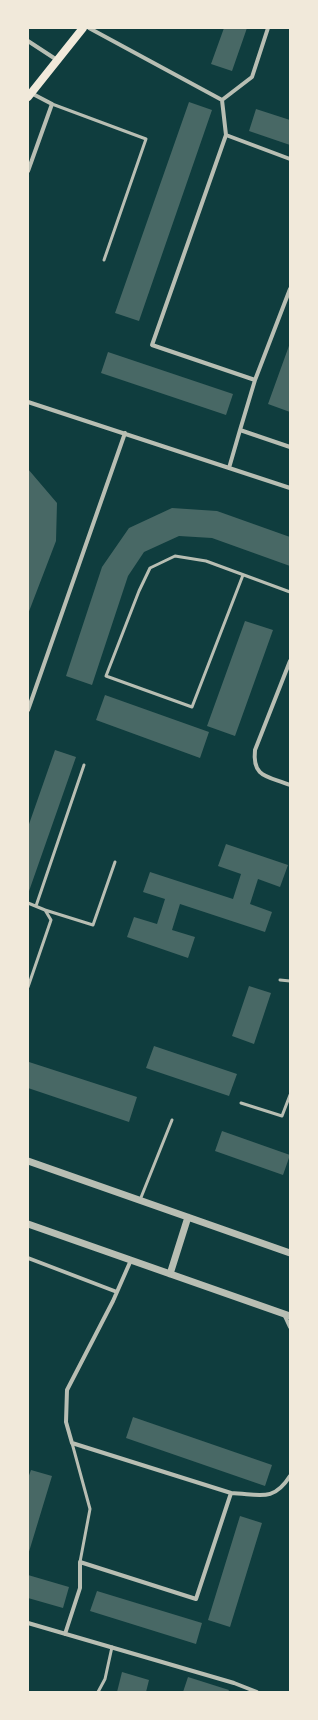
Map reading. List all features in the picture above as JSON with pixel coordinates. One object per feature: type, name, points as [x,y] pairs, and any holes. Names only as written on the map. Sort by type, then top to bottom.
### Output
[{"type":"main road","points":[[30,95],[83,28]]},
{"type":"street","points":[[89,28],[222,100]]},
{"type":"street","points":[[222,100],[252,77],[268,28]]},
{"type":"street","points":[[28,48],[30,42],[57,60]]},
{"type":"street","points":[[28,171],[52,104],[30,95]]},
{"type":"street","points":[[222,100],[226,135],[152,345],[255,380]]},
{"type":"street","points":[[226,135],[290,159]]},
{"type":"street","points":[[229,468],[255,380],[290,289]]},
{"type":"street","points":[[28,402],[290,488]]},
{"type":"street","points":[[240,430],[290,447]]},
{"type":"street","points":[[28,710],[124,433]]},
{"type":"street","points":[[290,661],[254,750],[254,758],[255,766],[258,772],[290,785]]},
{"type":"street","points":[[28,1161],[290,1253]]},
{"type":"street","points":[[170,1274],[188,1217]]},
{"type":"street","points":[[28,1224],[287,1315],[290,1326]]},
{"type":"street","points":[[28,1258],[117,1292]]},
{"type":"street","points":[[131,1260],[117,1292],[66,1390],[66,1422],[72,1443],[231,1493],[271,1495],[283,1487],[290,1476]]},
{"type":"street","points":[[65,1634],[80,1588],[80,1562],[196,1599],[231,1493]]},
{"type":"street","points":[[28,1623],[243,1686],[257,1692]]},
{"type":"street","points":[[241,1692],[243,1686]]},
{"type":"lane","points":[[52,104],[146,139],[104,260]]},
{"type":"lane","points":[[243,575],[192,707],[106,676],[139,591],[150,568],[175,556],[206,561],[290,592]]},
{"type":"lane","points":[[36,906],[84,765]]},
{"type":"lane","points":[[28,903],[93,925],[115,862]]},
{"type":"lane","points":[[28,987],[51,920],[45,910]]},
{"type":"lane","points":[[280,980],[290,981]]},
{"type":"lane","points":[[241,1103],[282,1116],[290,1095]]},
{"type":"lane","points":[[140,1200],[172,1120]]},
{"type":"lane","points":[[72,1443],[90,1508],[80,1562]]},
{"type":"lane","points":[[98,1692],[105,1679],[112,1647]]},
{"type":"building","points":[[224,28],[247,28],[232,71],[211,64]]},
{"type":"building","points":[[189,102],[212,110],[139,321],[115,313]]},
{"type":"building","points":[[256,109],[290,120],[290,145],[249,131]]},
{"type":"building","points":[[290,343],[290,412],[268,404]]},
{"type":"building","points":[[108,352],[233,394],[226,415],[101,373]]},
{"type":"building","points":[[28,469],[57,503],[56,541],[28,614]]},
{"type":"building","points":[[172,508],[217,511],[290,537],[290,566],[212,538],[179,536],[144,552],[128,576],[92,685],[66,676],[102,567],[129,528]]},
{"type":"building","points":[[245,621],[273,630],[235,736],[207,726]]},
{"type":"building","points":[[105,695],[209,732],[200,758],[96,720]]},
{"type":"building","points":[[55,750],[76,757],[28,894],[28,827]]},
{"type":"building","points":[[226,844],[288,865],[280,887],[258,879],[250,904],[272,912],[265,932],[180,904],[172,930],[195,937],[188,958],[127,937],[134,917],[157,924],[165,899],[143,892],[150,872],[233,899],[241,874],[218,866]]},
{"type":"building","points":[[249,986],[271,993],[254,1044],[232,1036]]},
{"type":"building","points":[[154,1046],[237,1074],[229,1096],[146,1068]]},
{"type":"building","points":[[29,1062],[137,1097],[129,1122],[28,1088]]},
{"type":"building","points":[[222,1131],[290,1155],[283,1175],[215,1151]]},
{"type":"building","points":[[133,1417],[272,1465],[265,1486],[126,1438]]},
{"type":"building","points":[[31,1470],[52,1476],[28,1555],[28,1478]]},
{"type":"building","points":[[240,1516],[262,1523],[230,1627],[208,1620]]},
{"type":"building","points":[[28,1575],[69,1587],[63,1608],[28,1598]]},
{"type":"building","points":[[97,1591],[202,1623],[196,1644],[90,1611]]},
{"type":"building","points":[[122,1672],[149,1680],[146,1692],[117,1692]]},
{"type":"building","points":[[188,1677],[229,1690],[228,1692],[183,1692]]}]
